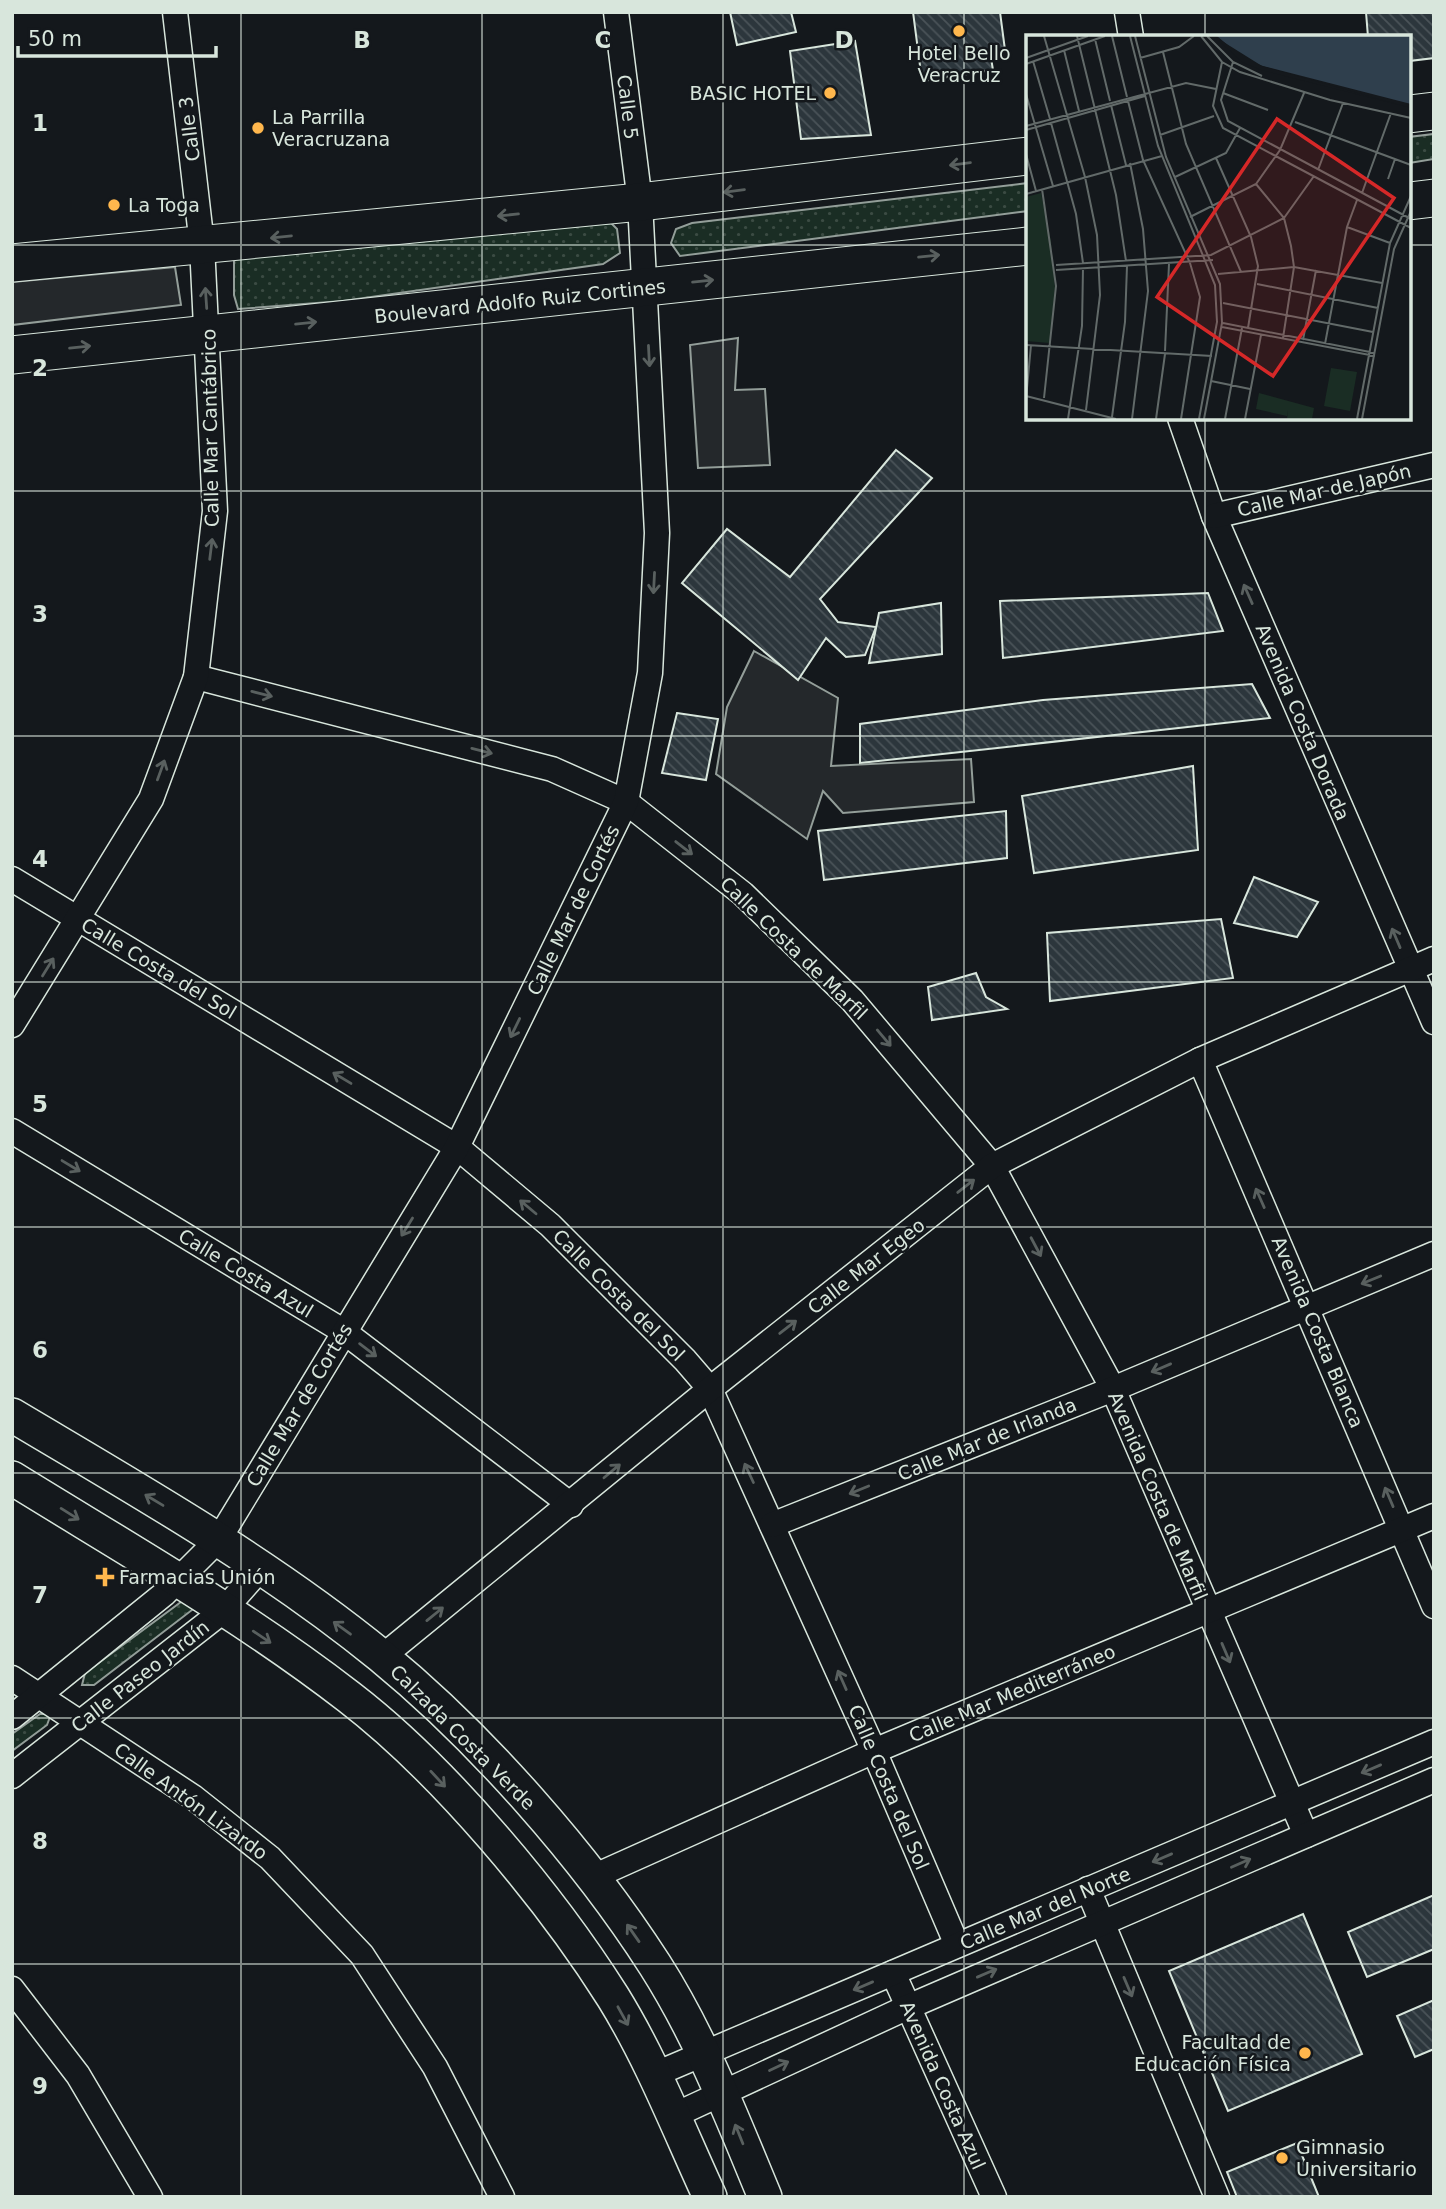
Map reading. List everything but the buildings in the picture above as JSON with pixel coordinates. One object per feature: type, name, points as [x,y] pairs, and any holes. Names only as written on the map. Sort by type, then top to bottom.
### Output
[{"type":"main road","points":[[1411,114],[1434,111]]},
{"type":"main road","points":[[12,263],[639,202],[1026,156]]},
{"type":"main road","points":[[1411,201],[1434,198]]},
{"type":"main road","name":"Boulevard Adolfo Ruiz Cortines","points":[[12,355],[1026,246]]},
{"type":"main road","name":"Calzada Costa Verde","points":[[12,1415],[219,1539],[382,1657],[525,1796],[593,1877],[656,1966],[722,2092],[765,2197]]},
{"type":"main road","points":[[12,1478],[223,1611],[350,1697],[450,1792],[549,1908],[613,1997],[656,2074],[710,2197]]},
{"type":"street","name":"Calle 3","points":[[175,12],[202,245]]},
{"type":"street","name":"Calle 5","points":[[616,12],[639,202]]},
{"type":"street","points":[[1127,12],[1131,35]]},
{"type":"street","name":"Calle Mar de Cortés","points":[[219,1539],[457,1147],[626,802],[650,673],[657,533],[639,202]]},
{"type":"street","name":"Calle Mar Cantábrico","points":[[12,1025],[151,799],[196,677],[215,511],[209,334],[202,245]]},
{"type":"street","name":"Avenida Costa Dorada","points":[[1181,420],[1214,516],[1409,970],[1434,1022]]},
{"type":"street","name":"Calle Mar de Japón","points":[[1214,516],[1434,465]]},
{"type":"street","name":"Calle Costa de Marfil","points":[[196,677],[552,769],[626,802],[743,894],[852,999],[992,1166]]},
{"type":"street","name":"Calle Costa del Sol","points":[[12,879],[457,1147],[550,1225],[685,1360],[710,1389],[874,1751],[957,1945]]},
{"type":"street","name":"Calle Mar Egeo","points":[[382,1657],[710,1389],[992,1166],[1200,1060],[1434,959]]},
{"type":"street","name":"Avenida Costa Blanca","points":[[1200,1060],[1308,1306],[1434,1606]]},
{"type":"street","name":"Calle Costa Azul","points":[[12,1131],[343,1331],[571,1504]]},
{"type":"street","name":"Avenida Costa de Marfil","points":[[992,1166],[1113,1389],[1306,1835]]},
{"type":"street","name":"Calle Mar de Irlanda","points":[[772,1525],[1113,1389],[1434,1254]]},
{"type":"street","name":"Calle Mar Mediterráneo","points":[[593,1877],[874,1751],[1434,1516]]},
{"type":"street","points":[[12,1717],[178,1582],[219,1539]]},
{"type":"street","name":"Calle Paseo Jardín","points":[[12,1776],[223,1611],[260,1569]]},
{"type":"street","name":"Calle Antón Lizardo","points":[[12,1678],[193,1797],[270,1858],[362,1955],[435,2067],[502,2197]]},
{"type":"street","name":"Calle Mar del Norte","points":[[656,2074],[1434,1742]]},
{"type":"street","name":"Calle Mar del Norte","points":[[673,2116],[908,2007],[1434,1780]]},
{"type":"street","points":[[1088,1889],[1217,2197]]},
{"type":"street","name":"Avenida Costa Azul","points":[[893,1973],[994,2197]]},
{"type":"street","points":[[12,1989],[78,2075],[150,2197]]},
{"type":"green space","points":[[1434,134],[1434,159],[1411,163],[1411,137]]},
{"type":"green space","points":[[1026,183],[1026,211],[680,256],[671,243],[676,229],[692,223]]},
{"type":"green space","points":[[611,223],[617,229],[620,253],[603,264],[343,301],[238,309],[234,295],[234,258]]},
{"type":"green space","points":[[185,1599],[196,1599],[192,1610],[94,1685],[82,1685],[85,1673]]},
{"type":"green space","points":[[40,1714],[51,1714],[47,1725],[12,1751],[12,1734]]},
{"type":"shaded area","points":[[175,267],[181,305],[12,325],[12,282]]},
{"type":"shaded area","points":[[738,338],[735,390],[765,389],[770,465],[698,468],[690,345]]},
{"type":"shaded area","points":[[754,651],[838,698],[831,766],[971,759],[974,802],[843,813],[823,791],[807,839],[716,774],[727,707]]},
{"type":"place","name":"Hotel Bello Veracruz","points":[[959,31]]},
{"type":"place","name":"BASIC HOTEL","points":[[830,93]]},
{"type":"place","name":"La Parrilla Veracruzana","points":[[258,128]]},
{"type":"place","name":"La Toga","points":[[114,205]]},
{"type":"place","name":"Farmacias Unión","points":[[105,1577]]},
{"type":"place","name":"Facultad de Educación Física","points":[[1305,2053]]},
{"type":"place","name":"Gimnasio Universitario","points":[[1282,2158]]}]
